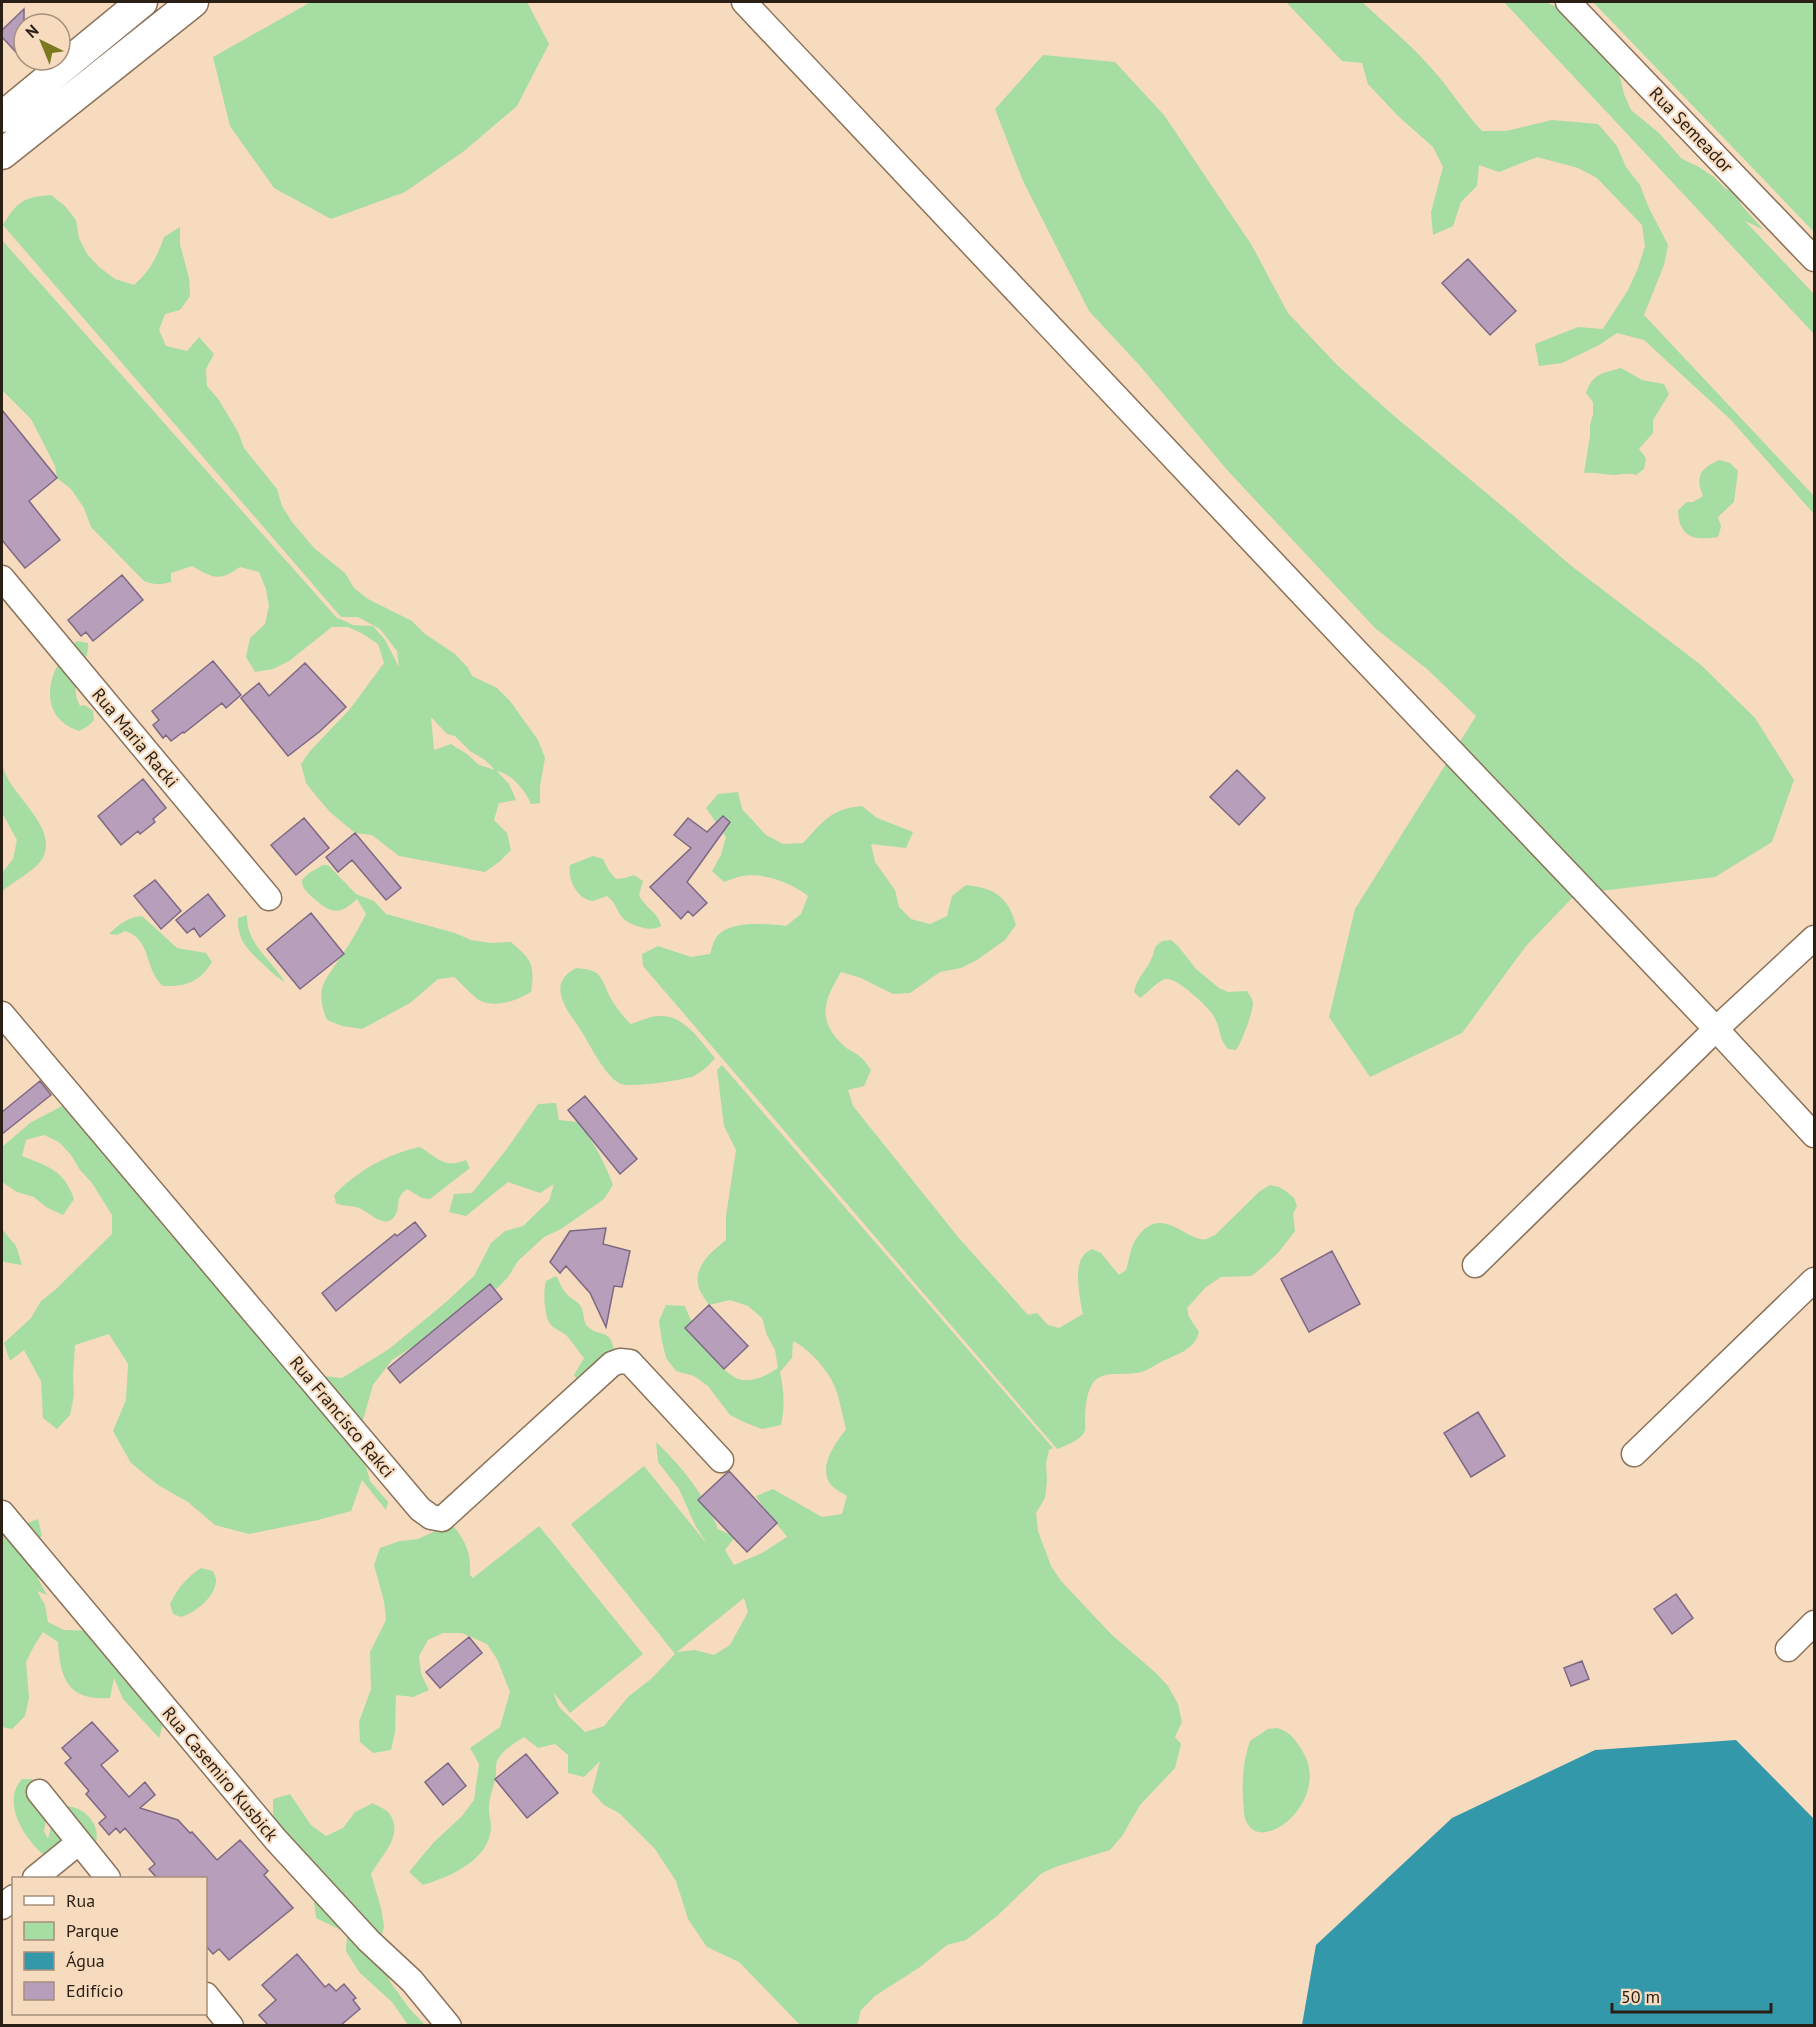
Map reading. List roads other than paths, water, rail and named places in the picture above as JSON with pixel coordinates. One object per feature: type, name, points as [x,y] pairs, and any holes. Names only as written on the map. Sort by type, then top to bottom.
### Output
[{"type":"main road","points":[[2,117],[142,2]]},
{"type":"main road","points":[[2,154],[193,2]]},
{"type":"street","points":[[744,2],[1815,1135]]},
{"type":"street","name":"Rua Semeador","points":[[1568,2],[1815,259]]},
{"type":"street","name":"Rua Maria Racki","points":[[2,578],[269,898]]},
{"type":"street","points":[[1475,1265],[1716,1029],[1815,938]]},
{"type":"street","name":"Rua Francisco Rakci","points":[[2,1014],[420,1509],[430,1517],[442,1519],[612,1364],[620,1360],[630,1362],[721,1460]]},
{"type":"street","points":[[1634,1454],[1815,1280]]},
{"type":"street","name":"Rua Casemiro Kusbick","points":[[2,1513],[276,1840],[369,1941],[412,1981],[449,2025]]},
{"type":"street","points":[[1788,1649],[1815,1623]]},
{"type":"street","points":[[39,1792],[107,1877]]},
{"type":"street","points":[[36,1877],[78,1843]]},
{"type":"street","points":[[207,1996],[231,2025]]},
{"type":"water","points":[[1736,1740],[1814,1819],[1814,2025],[1302,2025],[1316,1945],[1452,1818],[1595,1750]]}]
